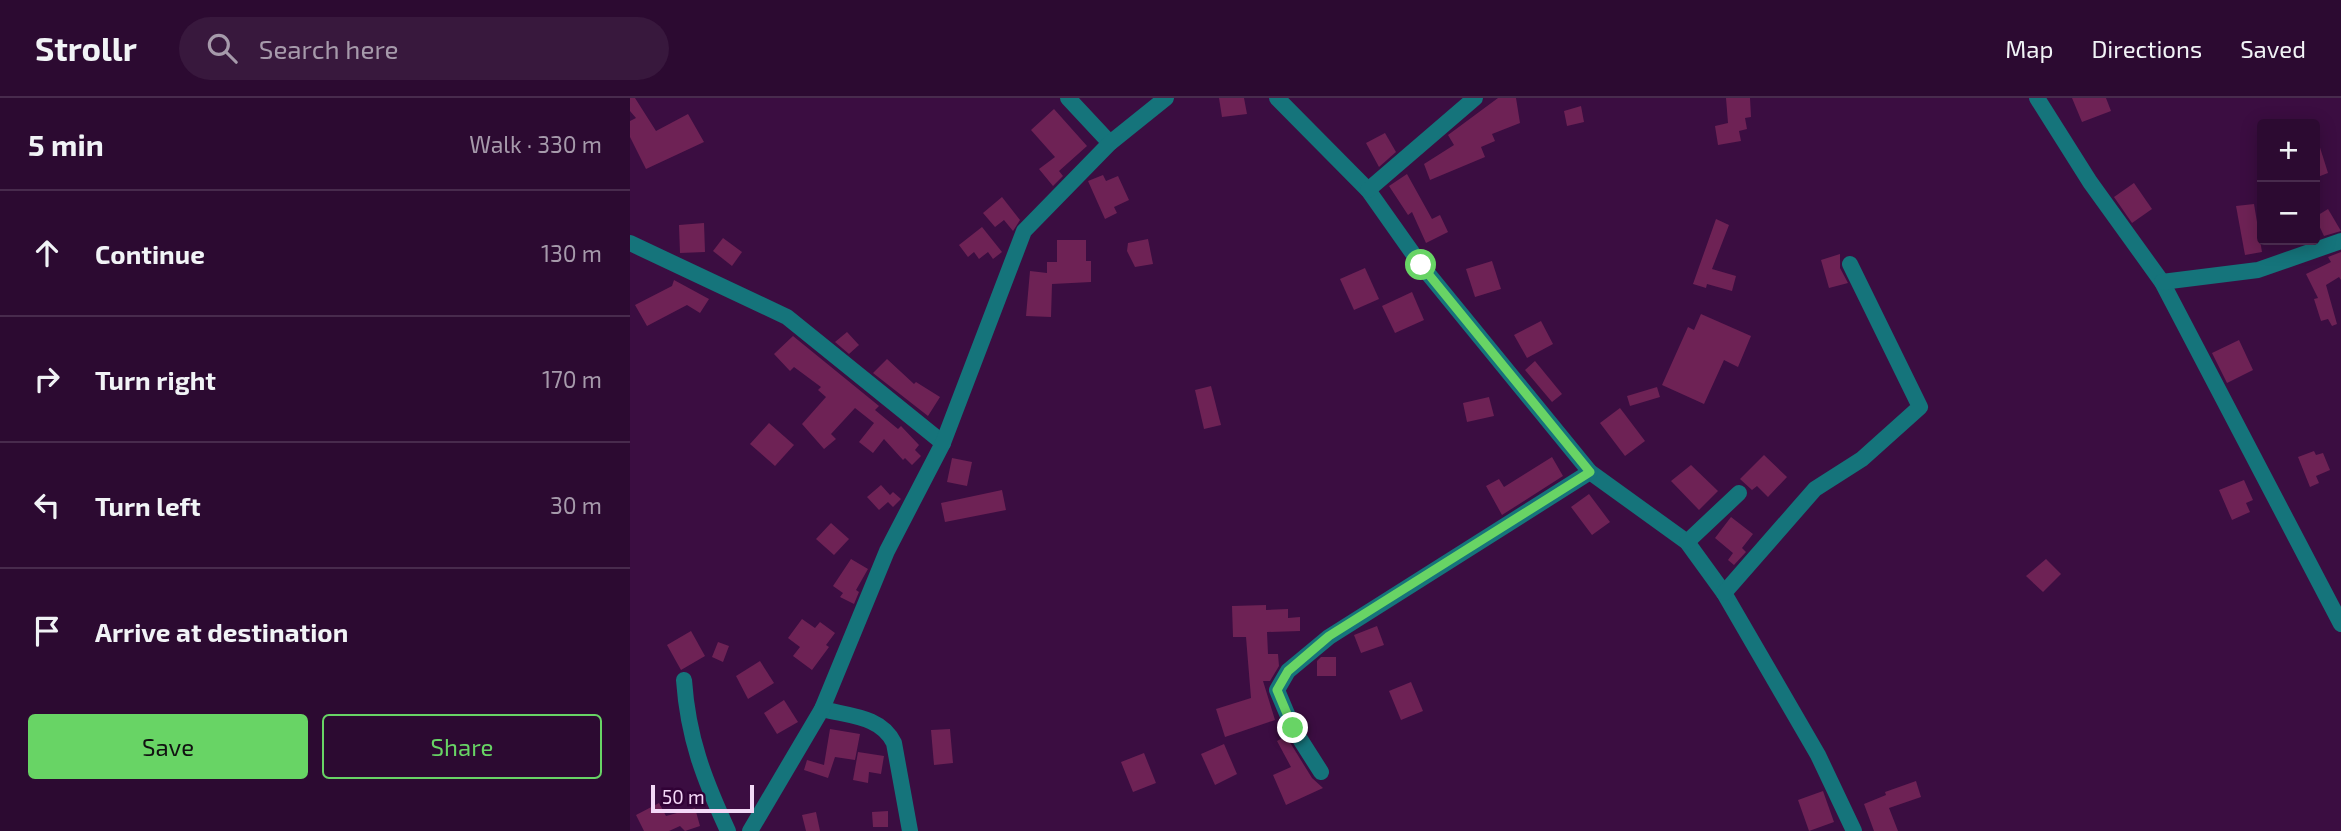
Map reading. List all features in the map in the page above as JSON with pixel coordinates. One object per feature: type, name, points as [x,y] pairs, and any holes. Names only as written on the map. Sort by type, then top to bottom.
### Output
[{"type":"street","points":[[1068,98],[1110,143]]},
{"type":"street","points":[[750,831],[822,709],[887,551],[943,443],[1024,231],[1110,143],[1166,98]]},
{"type":"street","points":[[1278,98],[1368,190],[1421,265],[1590,472],[1687,542],[1724,593],[1818,755],[1854,831]]},
{"type":"street","points":[[1368,190],[1475,98]]},
{"type":"street","points":[[2036,98],[2090,182],[2162,282],[2341,625]]},
{"type":"street","points":[[2162,282],[2258,270],[2341,241]]},
{"type":"street","points":[[630,243],[787,317],[943,443]]},
{"type":"street","points":[[1724,593],[1815,489],[1862,459],[1920,407],[1850,264]]},
{"type":"street","points":[[1321,772],[1293,728],[1277,690],[1288,671],[1329,636],[1590,472]]},
{"type":"street","points":[[1687,542],[1739,493]]},
{"type":"street","points":[[684,680],[687,722],[708,785],[728,831]]},
{"type":"street","points":[[822,709],[880,724],[888,731],[894,743],[910,831]]},
{"type":"building","points":[[630,98],[635,98],[656,131],[688,114],[704,142],[646,169],[630,137],[630,121],[636,118],[630,111]]},
{"type":"building","points":[[1219,98],[1244,98],[1247,114],[1222,117]]},
{"type":"building","points":[[1498,98],[1516,98],[1520,123],[1492,134],[1495,141],[1481,147],[1485,157],[1430,180],[1424,164],[1454,145],[1448,135]]},
{"type":"building","points":[[1726,98],[1750,98],[1751,117],[1745,118],[1747,129],[1739,131],[1741,141],[1718,145],[1715,126],[1728,123]]},
{"type":"building","points":[[2072,98],[2106,98],[2111,111],[2082,122]]},
{"type":"building","points":[[1581,106],[1584,122],[1567,126],[1564,111]]},
{"type":"building","points":[[1054,109],[1087,146],[1059,171],[1063,176],[1053,186],[1039,169],[1055,157],[1031,130]]},
{"type":"building","points":[[1385,133],[1396,152],[1379,167],[1366,143]]},
{"type":"building","points":[[2320,148],[2328,173],[2320,176]]},
{"type":"building","points":[[1407,174],[1432,219],[1440,215],[1448,232],[1426,243],[1412,212],[1408,215],[1389,186]]},
{"type":"building","points":[[1103,175],[1106,181],[1118,176],[1129,200],[1114,207],[1117,213],[1105,219],[1088,181]]},
{"type":"building","points":[[2134,183],[2152,209],[2132,223],[2114,197]]},
{"type":"building","points":[[1002,197],[1020,220],[1013,231],[1004,220],[995,227],[983,213]]},
{"type":"building","points":[[2254,204],[2257,245],[2261,245],[2262,252],[2245,255],[2236,206]]},
{"type":"building","points":[[2328,209],[2341,231],[2324,236],[2320,228],[2320,214]]},
{"type":"building","points":[[1716,219],[1729,225],[1712,269],[1736,276],[1732,291],[1707,284],[1706,288],[1693,284]]},
{"type":"building","points":[[704,223],[705,252],[680,253],[679,225]]},
{"type":"building","points":[[982,227],[1002,252],[993,259],[988,252],[979,259],[974,252],[968,257],[959,245]]},
{"type":"building","points":[[723,238],[742,252],[732,266],[713,251]]},
{"type":"building","points":[[1148,239],[1153,264],[1135,267],[1127,251],[1128,243]]},
{"type":"building","points":[[1057,240],[1086,240],[1086,261],[1091,261],[1091,282],[1052,284],[1051,317],[1026,316],[1030,271],[1047,273],[1047,262],[1057,262]]},
{"type":"building","points":[[2341,252],[2341,280],[2339,277],[2326,285],[2337,324],[2332,326],[2328,319],[2321,321],[2314,299],[2318,298],[2306,274],[2331,262],[2328,257]]},
{"type":"building","points":[[1840,254],[1840,268],[1848,283],[1829,288],[1821,260]]},
{"type":"building","points":[[1492,261],[1501,289],[1475,297],[1466,269]]},
{"type":"building","points":[[1365,268],[1379,299],[1354,310],[1340,279]]},
{"type":"building","points":[[674,280],[709,299],[700,313],[687,305],[647,326],[635,305],[672,286]]},
{"type":"building","points":[[1412,292],[1424,320],[1395,333],[1382,306]]},
{"type":"building","points":[[1701,314],[1751,336],[1738,367],[1724,360],[1704,404],[1662,385],[1688,327],[1694,330]]},
{"type":"building","points":[[1541,321],[1553,344],[1527,358],[1514,335]]},
{"type":"building","points":[[847,332],[859,345],[849,354],[835,342]]},
{"type":"building","points":[[793,336],[879,406],[875,410],[898,429],[901,426],[919,445],[915,450],[921,456],[912,465],[905,458],[903,460],[884,439],[873,453],[859,442],[874,423],[855,408],[831,434],[836,439],[824,449],[802,424],[826,397],[818,390],[821,387],[794,367],[790,371],[774,354]]},
{"type":"building","points":[[2239,340],[2253,370],[2227,383],[2212,353]]},
{"type":"building","points":[[887,359],[914,384],[916,382],[940,397],[928,416],[873,373]]},
{"type":"building","points":[[1535,361],[1562,394],[1552,402],[1525,370]]},
{"type":"building","points":[[1211,386],[1221,425],[1204,429],[1195,390]]},
{"type":"building","points":[[1657,387],[1660,397],[1630,406],[1627,396]]},
{"type":"building","points":[[1489,397],[1494,416],[1467,422],[1463,403]]},
{"type":"building","points":[[1620,408],[1645,441],[1625,456],[1600,423]]},
{"type":"building","points":[[769,423],[794,445],[775,466],[750,444]]},
{"type":"building","points":[[2314,451],[2316,455],[2323,453],[2330,470],[2316,476],[2319,483],[2310,487],[2298,457]]},
{"type":"building","points":[[1764,455],[1787,477],[1768,497],[1757,486],[1752,490],[1740,479]]},
{"type":"building","points":[[1552,457],[1563,476],[1502,515],[1486,486],[1499,479],[1504,487]]},
{"type":"building","points":[[952,458],[972,462],[967,486],[947,482]]},
{"type":"building","points":[[1691,465],[1718,491],[1699,510],[1671,481]]},
{"type":"building","points":[[2244,480],[2253,500],[2246,503],[2250,512],[2232,520],[2219,490]]},
{"type":"building","points":[[881,485],[890,495],[893,492],[901,499],[893,507],[888,502],[879,510],[867,497]]},
{"type":"building","points":[[1002,490],[1006,510],[945,522],[941,503]]},
{"type":"building","points":[[1589,494],[1610,522],[1592,535],[1571,507]]},
{"type":"building","points":[[1731,517],[1753,534],[1742,548],[1746,552],[1734,565],[1728,560],[1733,553],[1715,538]]},
{"type":"building","points":[[831,523],[849,539],[834,555],[816,539]]},
{"type":"building","points":[[851,559],[868,569],[856,590],[859,592],[854,604],[840,597],[843,593],[833,586]]},
{"type":"building","points":[[2046,559],[2061,574],[2043,592],[2026,576]]},
{"type":"building","points":[[1266,605],[1266,610],[1288,609],[1288,618],[1300,617],[1300,631],[1267,632],[1268,654],[1278,654],[1279,666],[1270,681],[1263,681],[1275,720],[1225,737],[1216,709],[1251,698],[1246,637],[1233,637],[1232,606]]},
{"type":"building","points":[[802,619],[815,628],[820,622],[835,633],[826,645],[829,647],[812,670],[793,656],[800,647],[788,638]]},
{"type":"building","points":[[1377,626],[1384,645],[1361,653],[1354,635]]},
{"type":"building","points":[[691,631],[705,656],[681,670],[667,645]]},
{"type":"building","points":[[718,642],[729,646],[723,662],[712,657]]},
{"type":"building","points":[[1321,657],[1336,657],[1336,676],[1317,676],[1317,661]]},
{"type":"building","points":[[760,661],[774,683],[748,699],[736,676]]},
{"type":"building","points":[[1411,682],[1423,711],[1401,720],[1389,691]]},
{"type":"building","points":[[784,700],[798,722],[777,734],[764,713]]},
{"type":"building","points":[[830,729],[860,734],[855,760],[835,757],[828,778],[804,770],[807,760],[824,765]]},
{"type":"building","points":[[950,729],[953,763],[934,765],[931,730]]},
{"type":"building","points":[[1286,736],[1312,778],[1323,788],[1286,805],[1273,775],[1291,767],[1277,741]]},
{"type":"building","points":[[1224,744],[1237,774],[1215,785],[1201,754]]},
{"type":"building","points":[[858,752],[884,756],[881,774],[869,772],[868,783],[853,780]]},
{"type":"building","points":[[1144,753],[1156,783],[1133,792],[1121,762]]},
{"type":"building","points":[[1916,781],[1921,797],[1889,808],[1898,831],[1874,831],[1864,804],[1886,795],[1885,792]]},
{"type":"building","points":[[1823,791],[1834,822],[1809,831],[1798,800]]},
{"type":"building","points":[[659,803],[666,816],[695,808],[700,826],[685,831],[680,826],[669,831],[644,831],[636,815]]},
{"type":"building","points":[[888,811],[888,827],[873,827],[872,812]]},
{"type":"building","points":[[816,812],[820,831],[806,831],[802,815]]},
{"type":"route","points":[[1293,728],[1277,690],[1283,684],[1288,671],[1329,636],[1590,472],[1421,265]]}]
